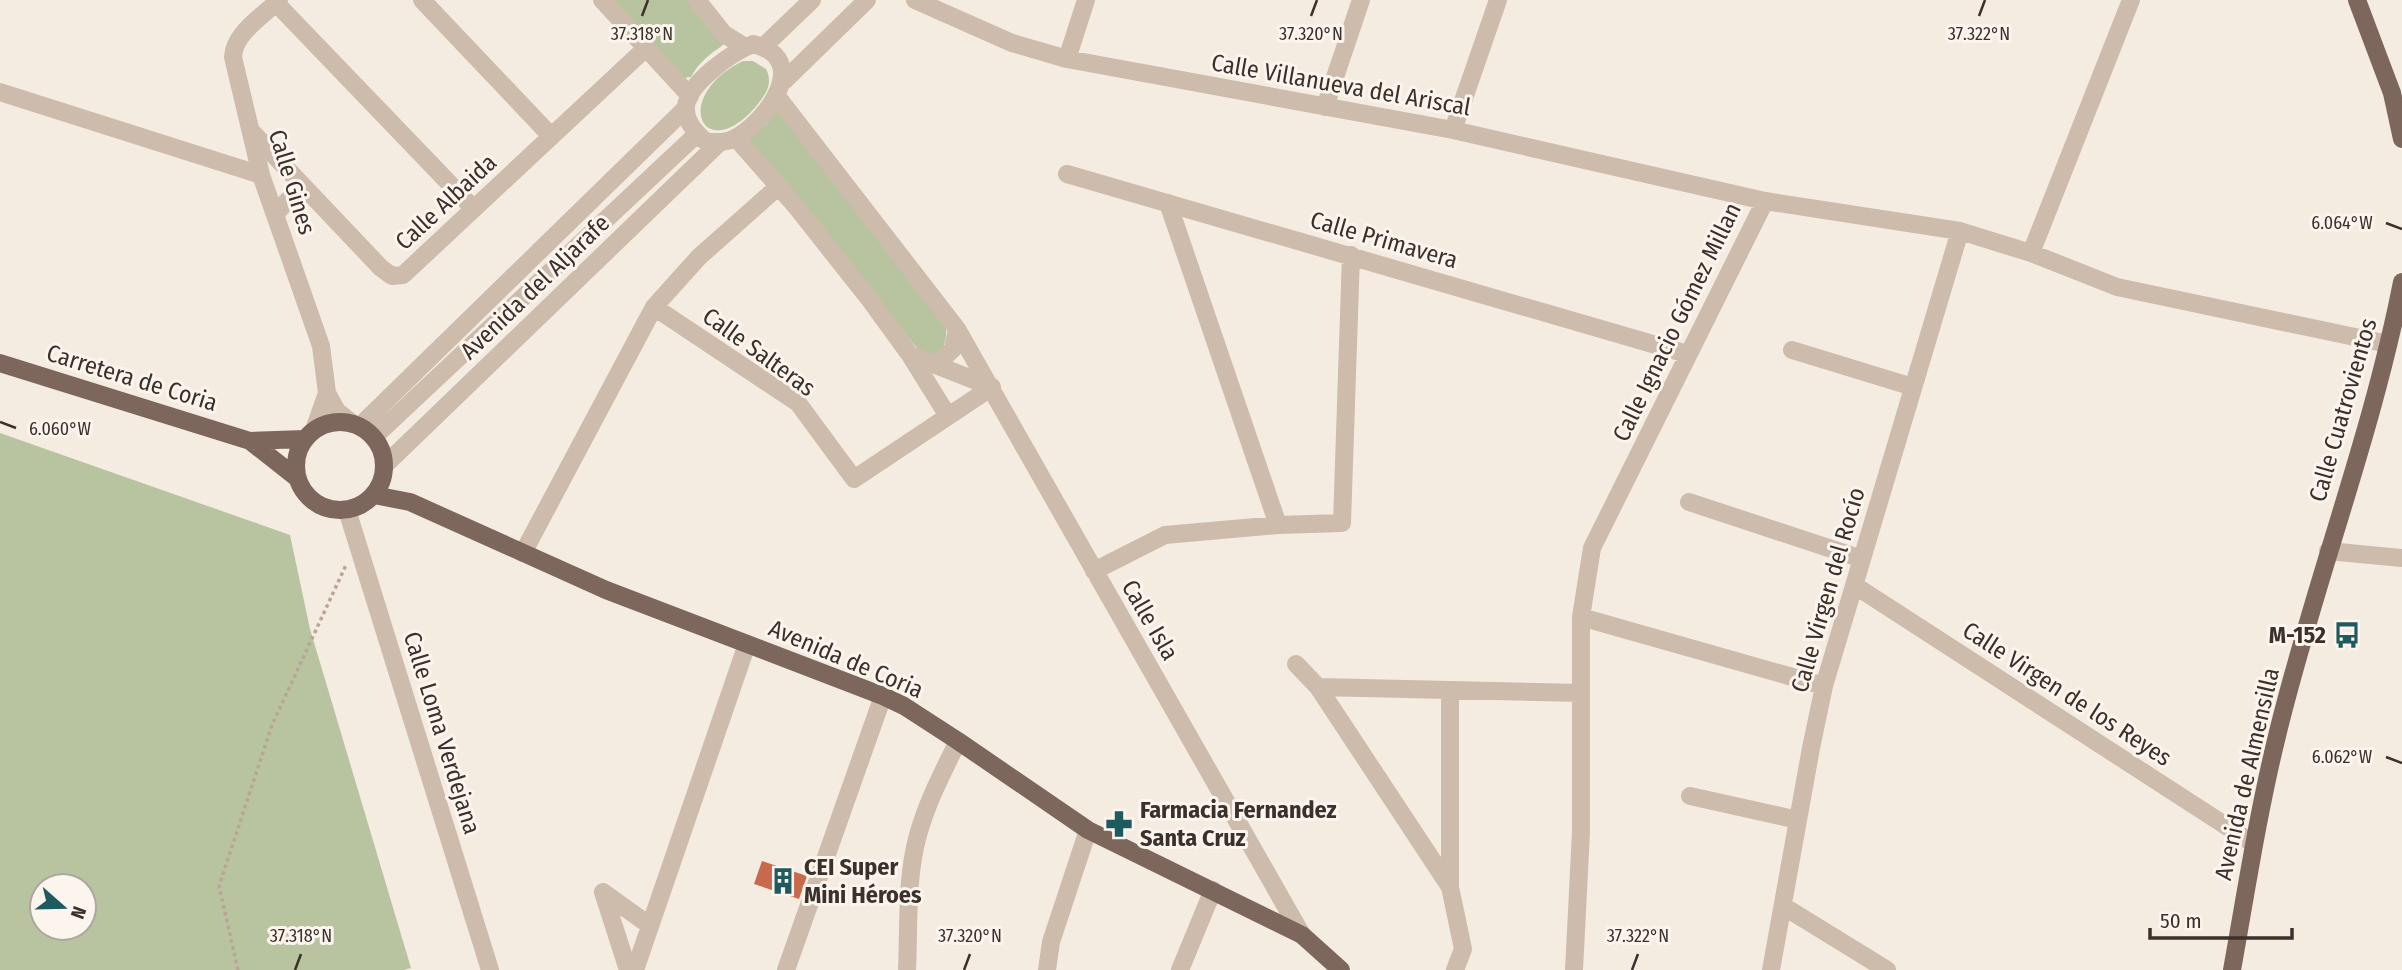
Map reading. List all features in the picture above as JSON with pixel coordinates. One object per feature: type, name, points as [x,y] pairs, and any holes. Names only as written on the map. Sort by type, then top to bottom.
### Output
[{"type":"main road","points":[[2357,0],[2392,93],[2402,139]]},
{"type":"main road","name":"Calle Cuatrovientos","points":[[2328,551],[2378,388],[2400,307],[2402,282]]},
{"type":"main road","name":"Carretera de Coria","points":[[0,363],[250,441],[297,478]]},
{"type":"main road","points":[[339,421],[362,429],[382,450],[385,465],[380,486],[366,503],[347,510],[321,507],[310,500],[297,478],[299,451],[309,435],[326,424],[339,421]]},
{"type":"main road","name":"Carretera de Coria","points":[[250,441],[309,435]]},
{"type":"main road","name":"Avenida de Coria","points":[[374,495],[410,502],[606,590],[904,706],[1088,830],[1302,935],[1341,970]]},
{"type":"main road","name":"Avenida de Almensilla","points":[[2232,970],[2277,735],[2328,551]]},
{"type":"street","points":[[422,0],[551,136]]},
{"type":"street","points":[[602,0],[646,48],[688,102],[690,122],[697,134],[705,141],[727,141],[779,186],[870,300],[910,355],[948,416]]},
{"type":"street","points":[[697,0],[724,34],[776,58],[781,82]]},
{"type":"street","name":"Avenida del Aljarafe","points":[[754,46],[798,0]]},
{"type":"street","name":"Avenida del Aljarafe","points":[[362,429],[688,102],[714,67],[754,46],[812,0]]},
{"type":"street","name":"Avenida del Aljarafe","points":[[385,465],[727,141],[757,121],[781,82],[856,0]]},
{"type":"street","name":"Avenida del Aljarafe","points":[[781,82],[867,0]]},
{"type":"street","name":"Calle Villanueva del Ariscal","points":[[915,0],[1012,43],[1067,59],[1453,130],[1765,201]]},
{"type":"street","points":[[1067,59],[1086,0]]},
{"type":"street","points":[[1325,107],[1361,0]]},
{"type":"street","points":[[1453,130],[1498,0]]},
{"type":"street","points":[[2031,253],[2131,0]]},
{"type":"street","points":[[277,2],[473,208]]},
{"type":"street","name":"Calle Gines","points":[[277,2],[241,36],[234,47],[233,57],[261,175],[321,346],[327,393]]},
{"type":"street","name":"Calle Albaida","points":[[252,132],[382,268],[392,276],[403,275],[646,48]]},
{"type":"street","name":"Calle Isla","points":[[781,82],[957,329],[1302,935]]},
{"type":"street","points":[[0,92],[261,175]]},
{"type":"street","name":"Avenida del Aljarafe","points":[[362,429],[697,134]]},
{"type":"street","name":"Calle Primavera","points":[[1067,174],[1687,354]]},
{"type":"street","points":[[523,553],[654,307],[699,257],[779,186]]},
{"type":"street","points":[[275,214],[292,196],[310,193]]},
{"type":"street","name":"Calle Ignacio Gómez Millan","points":[[1574,970],[1581,832],[1581,617],[1592,548],[1765,201],[1960,230],[2031,253],[2117,287],[2388,344]]},
{"type":"street","points":[[1168,204],[1278,525]]},
{"type":"street","name":"Calle Virgen del Rocío","points":[[1772,970],[1811,748],[1825,686],[1960,230]]},
{"type":"street","points":[[1094,571],[1166,535],[1278,525],[1342,523],[1351,255]]},
{"type":"street","name":"Calle Salteras","points":[[654,307],[798,403],[854,479],[992,387]]},
{"type":"street","points":[[936,365],[953,349],[957,329]]},
{"type":"street","points":[[1792,350],[1913,387]]},
{"type":"street","points":[[910,355],[992,387]]},
{"type":"street","points":[[327,393],[337,411],[362,429]]},
{"type":"street","points":[[309,435],[327,393]]},
{"type":"street","points":[[1689,502],[1862,559]]},
{"type":"street","name":"Calle Loma Verdejana","points":[[347,510],[490,970]]},
{"type":"street","points":[[2328,551],[2402,558]]},
{"type":"street","name":"Calle Virgen de los Reyes","points":[[1854,585],[2254,844]]},
{"type":"street","points":[[1581,617],[1825,686]]},
{"type":"street","points":[[635,970],[747,644]]},
{"type":"street","points":[[1296,664],[1318,687],[1450,887]]},
{"type":"street","points":[[1318,687],[1581,694]]},
{"type":"street","points":[[1450,690],[1450,887],[1463,949],[1455,970]]},
{"type":"street","points":[[786,970],[883,696]]},
{"type":"street","points":[[907,970],[911,879],[917,837],[934,789],[958,741]]},
{"type":"street","points":[[1690,796],[1798,820]]},
{"type":"street","points":[[1047,970],[1051,942],[1088,830]]},
{"type":"street","points":[[1180,970],[1213,890]]},
{"type":"street","points":[[628,970],[603,891],[649,925]]},
{"type":"street","points":[[1783,906],[1887,970]]},
{"type":"path","points":[[238,970],[219,886],[272,725],[357,543]]},
{"type":"green space","points":[[613,0],[691,0],[723,41],[723,45],[701,63],[691,77],[684,78]]},
{"type":"green space","points":[[743,61],[753,61],[766,69],[769,83],[766,91],[758,104],[739,122],[723,130],[710,129],[702,121],[701,108],[706,92],[720,76]]},
{"type":"green space","points":[[777,107],[946,327],[945,342],[939,353],[929,355],[915,346],[802,201],[749,144],[748,138],[767,124]]},
{"type":"green space","points":[[0,433],[290,535],[310,629],[411,968],[0,970]]},
{"type":"building","name":"CEI Super Mini Héroes","points":[[762,861],[807,876],[799,899],[754,884]]},
{"type":"place","name":"M-152","points":[[2347,635]]},
{"type":"place","name":"Farmacia Fernandez Santa Cruz","points":[[1119,824]]},
{"type":"place","name":"CEI Super Mini Héroes","points":[[783,881]]}]
